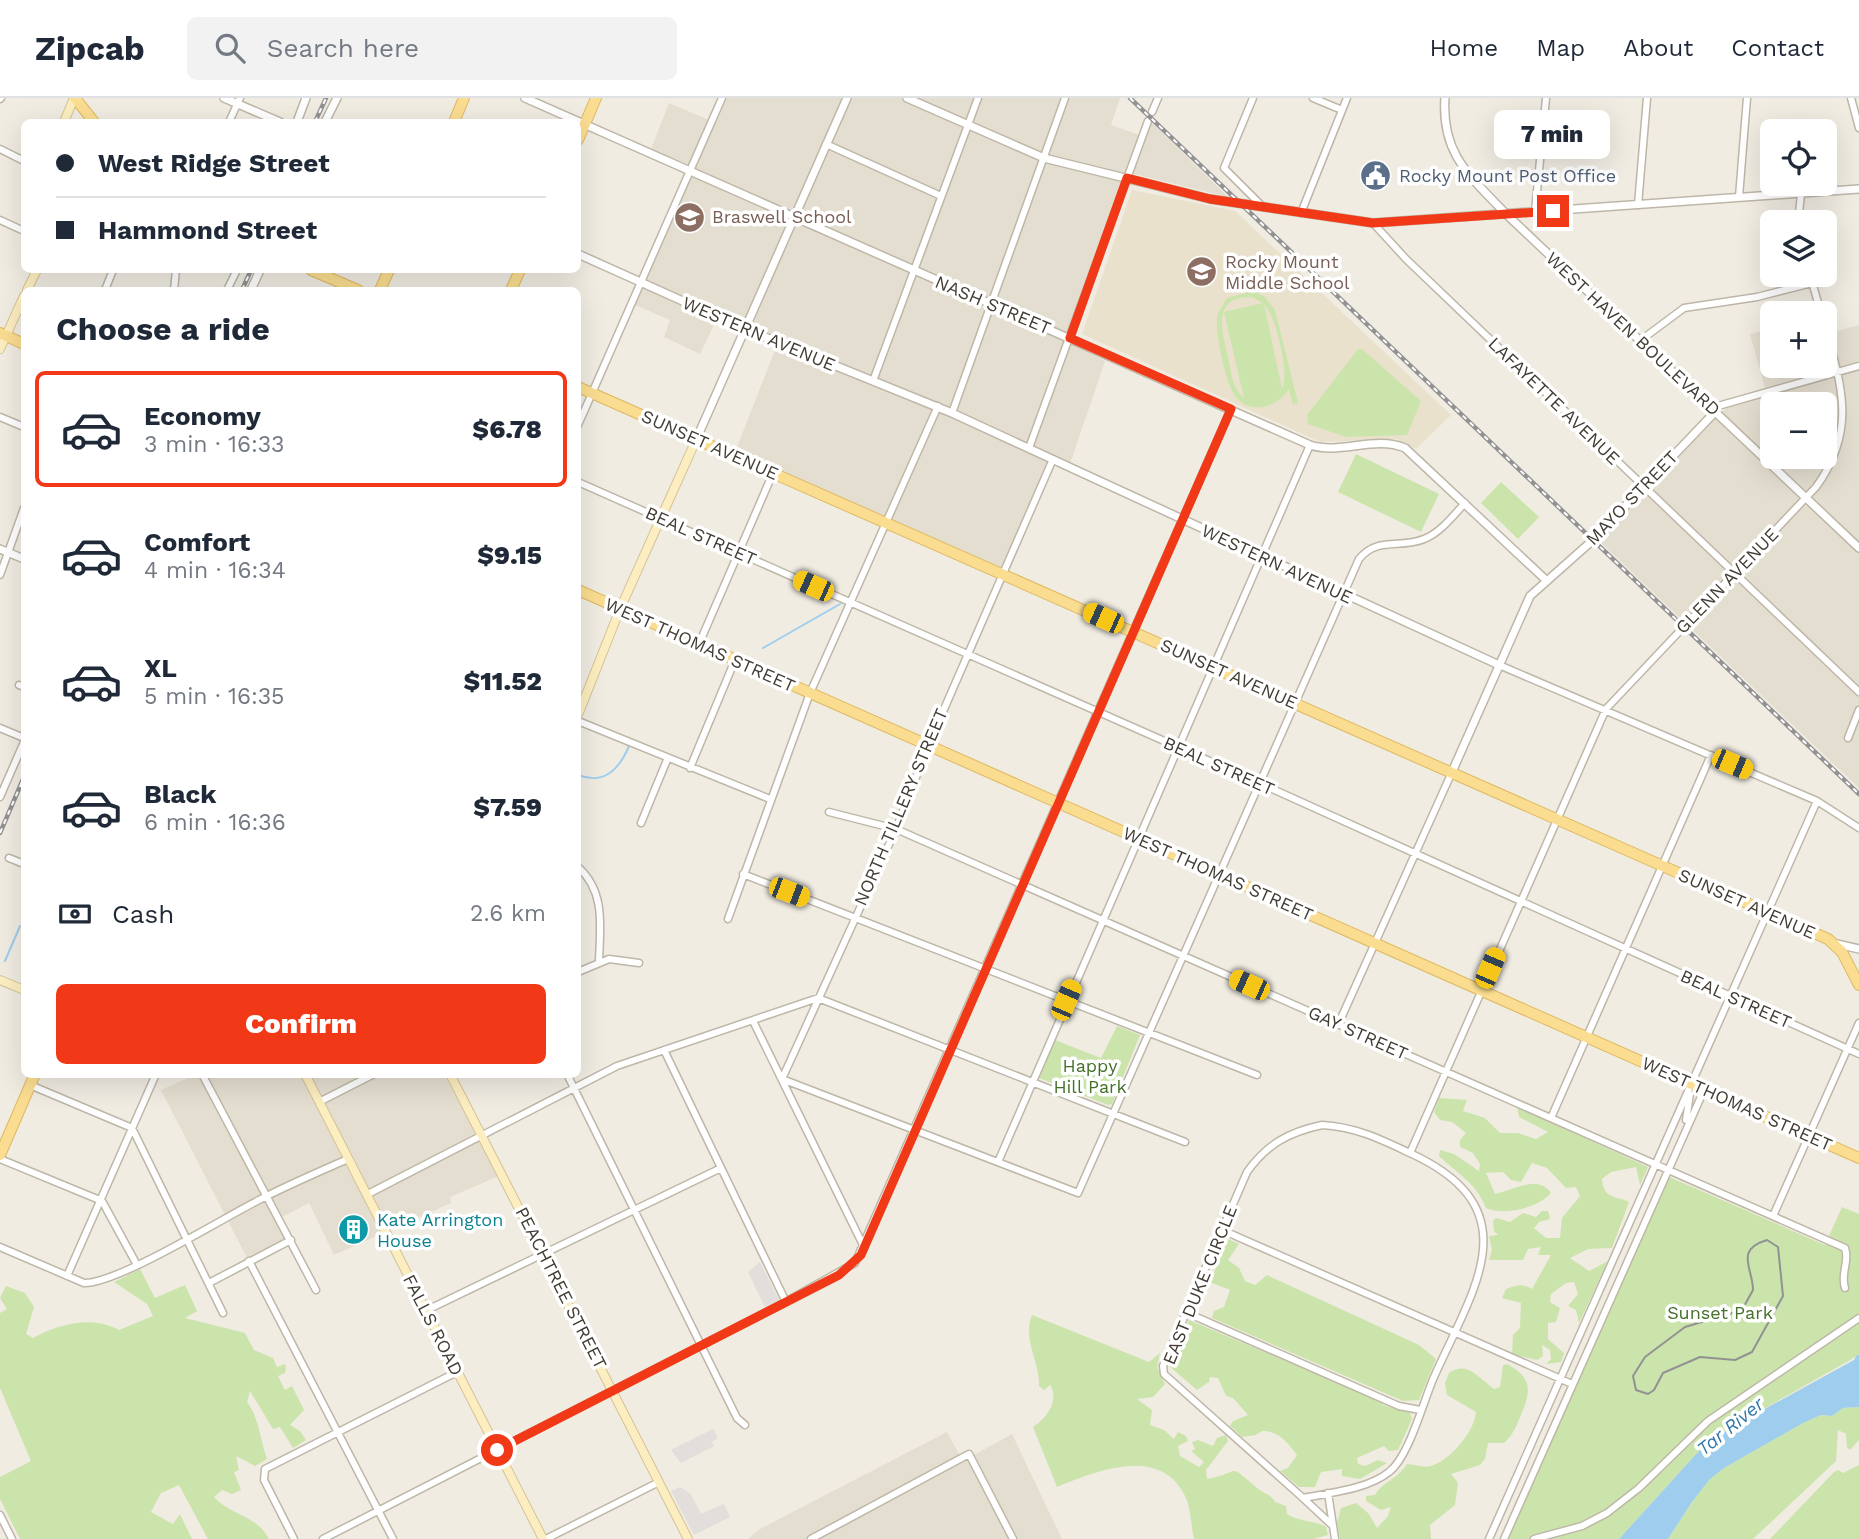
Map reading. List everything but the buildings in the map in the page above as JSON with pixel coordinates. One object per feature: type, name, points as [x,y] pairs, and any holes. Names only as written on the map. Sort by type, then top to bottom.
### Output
[{"type":"main road","points":[[65,119],[75,98],[92,119]]},
{"type":"main road","points":[[454,119],[464,98]]},
{"type":"main road","points":[[581,132],[596,98]]},
{"type":"main road","points":[[317,273],[351,287]]},
{"type":"main road","points":[[0,349],[3,334],[21,301]]},
{"type":"main road","points":[[3,334],[21,343]]},
{"type":"main road","name":"SUNSET AVENUE","points":[[581,388],[1833,943],[1858,978]]},
{"type":"main road","points":[[581,710],[620,609],[696,440]]},
{"type":"main road","name":"WEST THOMAS STREET","points":[[581,591],[1859,1158]]},
{"type":"main road","points":[[0,979],[21,989]]},
{"type":"main road","points":[[0,1157],[33,1078]]},
{"type":"main road","name":"FALLS ROAD","points":[[307,1078],[545,1539]]},
{"type":"main road","name":"PEACHTREE STREET","points":[[452,1078],[484,1135],[688,1539]]},
{"type":"street","points":[[224,98],[238,101],[274,119]]},
{"type":"street","points":[[298,119],[306,98]]},
{"type":"street","points":[[326,119],[337,98]]},
{"type":"street","name":"NASH STREET","points":[[525,98],[573,119]]},
{"type":"street","points":[[581,418],[722,98]]},
{"type":"street","points":[[696,440],[847,98]]},
{"type":"street","points":[[907,98],[1044,158],[1210,199],[1373,223],[1760,196]]},
{"type":"street","points":[[873,381],[966,124],[978,98]]},
{"type":"street","points":[[952,412],[1065,98]]},
{"type":"street","points":[[1152,112],[1158,98]]},
{"type":"street","points":[[1253,98],[1224,168],[1264,207]]},
{"type":"street","points":[[1313,98],[1342,110]]},
{"type":"street","points":[[1301,213],[1347,98]]},
{"type":"street","name":"WEST HAVEN BOULEVARD","points":[[1445,98],[1446,131],[1457,160],[1505,213],[1859,548]]},
{"type":"street","points":[[1535,212],[1546,98]]},
{"type":"street","points":[[1638,205],[1647,98]]},
{"type":"street","points":[[1739,197],[1748,98]]},
{"type":"street","points":[[1851,98],[1859,128]]},
{"type":"street","points":[[230,119],[238,101]]},
{"type":"street","points":[[1029,448],[1148,121]]},
{"type":"street","name":"NASH STREET","points":[[581,123],[1310,444],[1336,448],[1399,445],[1411,452],[1547,581]]},
{"type":"street","points":[[826,144],[941,196]]},
{"type":"street","points":[[0,149],[21,158]]},
{"type":"street","points":[[1837,191],[1859,189]]},
{"type":"street","points":[[0,220],[21,230]]},
{"type":"street","name":"LAFAYETTE AVENUE","points":[[1373,223],[1859,692]]},
{"type":"street","name":"WESTERN AVENUE","points":[[581,255],[745,329],[952,412],[1341,594],[1817,801],[1859,828]]},
{"type":"street","points":[[1641,340],[1684,307],[1757,297],[1787,287]]},
{"type":"street","points":[[1715,412],[1718,406],[1859,366]]},
{"type":"street","name":"GLENN AVENUE","points":[[1409,1153],[1606,709],[1806,498],[1833,462],[1840,442],[1843,401],[1837,368]]},
{"type":"street","points":[[728,919],[810,693],[938,406]]},
{"type":"street","points":[[323,1539],[848,1269],[864,1247],[1056,802],[1231,409]]},
{"type":"street","name":"MAYO STREET","points":[[1452,772],[1530,596],[1593,540],[1715,412]]},
{"type":"street","points":[[0,416],[21,426]]},
{"type":"street","points":[[998,1162],[1101,919],[1310,444]]},
{"type":"street","name":"NORTH TILLERY STREET","points":[[782,1079],[896,829],[967,654],[1053,459]]},
{"type":"street","points":[[699,644],[773,473]]},
{"type":"street","name":"BEAL STREET","points":[[581,483],[1257,782],[1859,1054]]},
{"type":"street","points":[[782,1079],[1078,1193],[1257,782],[1341,594],[1364,552],[1383,543],[1422,540],[1439,529],[1465,503]]},
{"type":"street","points":[[0,575],[21,518]]},
{"type":"street","points":[[0,549],[21,558]]},
{"type":"street","points":[[690,768],[735,660]]},
{"type":"street","points":[[1848,737],[1859,710]]},
{"type":"street","points":[[581,719],[667,760],[770,799]]},
{"type":"street","points":[[0,728],[21,738]]},
{"type":"street","points":[[0,797],[21,747]]},
{"type":"street","points":[[1551,1118],[1711,755]]},
{"type":"street","points":[[641,822],[667,760]]},
{"type":"street","points":[[1338,1025],[1452,772]]},
{"type":"street","points":[[1489,1539],[1654,1164],[1696,1087],[1731,996],[1817,801]]},
{"type":"street","name":"GAY STREET","points":[[829,811],[896,829],[1845,1248],[1847,1255],[1842,1278],[1845,1288]]},
{"type":"street","points":[[9,858],[21,863]]},
{"type":"street","points":[[581,871],[597,893],[600,911],[599,961]]},
{"type":"street","points":[[743,874],[1257,1074]]},
{"type":"street","points":[[1833,943],[1859,949]]},
{"type":"street","points":[[581,970],[599,961],[639,963]]},
{"type":"street","points":[[366,1195],[617,1066],[818,998],[1185,1142]]},
{"type":"street","points":[[753,1021],[864,1247]]},
{"type":"street","points":[[1773,1216],[1859,1023]]},
{"type":"street","points":[[664,1050],[719,1169],[786,1302]]},
{"type":"street","points":[[67,1276],[154,1078]]},
{"type":"street","points":[[204,1078],[316,1290]]},
{"type":"street","points":[[319,1102],[366,1078]]},
{"type":"street","points":[[569,1078],[737,1418],[745,1425]]},
{"type":"street","points":[[30,1085],[132,1128],[223,1313]]},
{"type":"street","points":[[1504,1539],[1681,1139],[1688,1099],[1696,1087]]},
{"type":"street","name":"EAST DUKE CIRCLE","points":[[1303,1499],[1164,1374],[1163,1366],[1247,1172],[1267,1147],[1300,1129],[1322,1125],[1363,1130],[1455,1178],[1468,1193],[1481,1226],[1485,1247],[1471,1300],[1420,1410],[1399,1463],[1376,1480],[1328,1493]]},
{"type":"street","points":[[0,1157],[102,1201],[136,1265]]},
{"type":"street","points":[[0,1247],[67,1276],[96,1283],[136,1265],[267,1195],[348,1159]]},
{"type":"street","points":[[425,1311],[719,1169]]},
{"type":"street","points":[[1222,1230],[1572,1384]]},
{"type":"street","points":[[209,1283],[291,1240]]},
{"type":"street","points":[[249,1261],[393,1539]]},
{"type":"street","points":[[1185,1312],[1399,1406],[1420,1410]]},
{"type":"street","points":[[1534,1539],[1581,1526],[1607,1513],[1639,1488],[1708,1421],[1859,1318]]},
{"type":"street","points":[[294,1539],[263,1474],[269,1465],[457,1372]]},
{"type":"street","points":[[811,1539],[969,1454],[1013,1539]]},
{"type":"street","points":[[545,1539],[659,1482]]},
{"type":"street","points":[[1303,1499],[1328,1493],[1335,1539]]},
{"type":"street","points":[[1303,1499],[1333,1526]]},
{"type":"street","points":[[0,1515],[9,1538]]},
{"type":"shaded area","points":[[727,98],[1120,98],[1111,125],[1145,137],[1151,122],[1228,197],[1126,172],[1064,341],[1105,361],[1070,464],[1054,457],[1002,568],[735,452],[779,340],[719,314],[700,354],[664,337],[670,320],[635,305],[696,167],[651,149],[669,103],[716,123]]},
{"type":"shaded area","name":"Rocky Mount Middle School","points":[[1132,190],[1235,211],[1451,415],[1416,449],[1396,439],[1320,442],[1082,334]]},
{"type":"shaded area","points":[[1859,325],[1859,788],[1599,541],[1726,408],[1760,397],[1760,469],[1837,469],[1837,392],[1766,392],[1762,378],[1837,378],[1837,331]]},
{"type":"shaded area","points":[[1760,331],[1760,370],[1750,334]]},
{"type":"shaded area","points":[[188,1078],[446,1078],[499,1176],[450,1197],[451,1203],[334,1255],[309,1203],[276,1220],[285,1239],[247,1258],[161,1090]]},
{"type":"shaded area","points":[[760,1262],[779,1300],[765,1307],[748,1272]]},
{"type":"shaded area","points":[[713,1429],[718,1438],[712,1442],[714,1446],[681,1463],[671,1450]]},
{"type":"shaded area","points":[[947,1432],[963,1461],[1012,1434],[1062,1539],[748,1539],[758,1530]]},
{"type":"shaded area","points":[[680,1487],[690,1493],[701,1514],[724,1504],[730,1517],[694,1535],[671,1491]]},
{"type":"green space","points":[[1253,291],[1264,296],[1275,310],[1298,403],[1293,404],[1289,389],[1278,400],[1264,407],[1248,406],[1235,396],[1219,346],[1217,324],[1218,314],[1227,298]],"holes":[[[1252,297],[1263,303],[1224,312],[1244,398],[1233,379],[1223,337],[1222,317],[1225,309],[1230,302]],[[1264,304],[1273,321],[1283,359],[1282,389]]]},
{"type":"green space","points":[[1358,349],[1362,349],[1421,401],[1407,435],[1346,437],[1308,424],[1307,415]]},
{"type":"green space","points":[[1356,454],[1439,494],[1421,532],[1338,492]]},
{"type":"green space","points":[[1501,482],[1539,517],[1518,539],[1481,503]]},
{"type":"green space","name":"Happy Hill Park","points":[[1117,1026],[1140,1035],[1112,1104],[1108,1105],[1039,1078],[1055,1040],[1101,1058]]},
{"type":"green space","points":[[1439,1098],[1467,1100],[1463,1111],[1485,1118],[1500,1133],[1518,1133],[1536,1139],[1548,1132],[1519,1117],[1517,1107],[1648,1167],[1640,1185],[1636,1167],[1611,1172],[1602,1179],[1608,1194],[1629,1202],[1612,1248],[1588,1249],[1570,1258],[1589,1271],[1608,1261],[1579,1323],[1576,1310],[1568,1306],[1578,1294],[1574,1282],[1566,1283],[1551,1294],[1550,1302],[1560,1308],[1556,1322],[1548,1323],[1548,1339],[1564,1353],[1561,1362],[1546,1364],[1551,1359],[1550,1350],[1542,1345],[1543,1356],[1537,1360],[1512,1354],[1513,1335],[1520,1328],[1521,1303],[1502,1298],[1506,1289],[1513,1286],[1522,1285],[1532,1289],[1551,1255],[1538,1255],[1541,1247],[1528,1249],[1523,1260],[1489,1260],[1492,1250],[1489,1236],[1498,1235],[1494,1231],[1493,1221],[1496,1218],[1510,1222],[1523,1213],[1536,1217],[1542,1211],[1548,1211],[1550,1219],[1539,1222],[1534,1228],[1546,1238],[1560,1238],[1562,1218],[1580,1196],[1576,1187],[1566,1188],[1547,1168],[1532,1163],[1521,1182],[1511,1180],[1503,1172],[1486,1173],[1495,1194],[1533,1184],[1546,1187],[1551,1193],[1538,1203],[1521,1209],[1502,1211],[1486,1208],[1472,1185],[1439,1156],[1440,1150],[1454,1154],[1479,1171],[1480,1164],[1473,1153],[1460,1147],[1460,1140],[1466,1133],[1452,1122],[1440,1120],[1434,1112]]},
{"type":"green space","name":"Sunset Park","points":[[1667,1176],[1825,1245],[1842,1207],[1859,1214],[1859,1355],[1730,1428],[1699,1451],[1619,1539],[1507,1539]]},
{"type":"green space","points":[[1228,1239],[1239,1244],[1228,1260],[1239,1268],[1245,1281],[1255,1285],[1267,1275],[1419,1345],[1436,1359],[1419,1400],[1403,1401],[1212,1318],[1214,1311],[1224,1307],[1230,1290],[1210,1282]]},
{"type":"green space","points":[[140,1269],[155,1298],[185,1285],[197,1311],[185,1318],[245,1333],[254,1350],[273,1358],[277,1367],[285,1364],[285,1373],[278,1376],[285,1390],[292,1386],[304,1410],[290,1425],[300,1431],[306,1440],[293,1448],[280,1427],[273,1429],[250,1391],[247,1402],[257,1421],[267,1459],[255,1466],[236,1456],[239,1470],[234,1472],[241,1490],[232,1494],[222,1490],[214,1497],[258,1525],[269,1539],[208,1539],[179,1485],[161,1493],[151,1512],[173,1524],[180,1514],[192,1539],[20,1539],[0,1499],[0,1477],[31,1461],[0,1388],[0,1313],[7,1309],[0,1298],[6,1286],[25,1293],[34,1307],[26,1334],[33,1338],[76,1323],[98,1323],[119,1330],[153,1316],[147,1304],[114,1282]]},
{"type":"green space","points":[[1032,1315],[1149,1362],[1160,1353],[1157,1367],[1165,1384],[1153,1397],[1137,1399],[1152,1410],[1150,1425],[1164,1430],[1174,1439],[1178,1432],[1186,1436],[1188,1441],[1178,1446],[1180,1456],[1199,1467],[1204,1462],[1191,1451],[1195,1449],[1192,1442],[1198,1440],[1213,1446],[1217,1438],[1226,1435],[1228,1441],[1206,1470],[1207,1479],[1237,1472],[1275,1502],[1286,1506],[1287,1514],[1326,1527],[1328,1535],[1314,1539],[1194,1539],[1185,1496],[1174,1480],[1160,1471],[1144,1467],[1108,1469],[1057,1487],[1033,1427],[1050,1409],[1053,1391],[1050,1385],[1044,1390],[1039,1386],[1029,1333]]},
{"type":"green space","points":[[1189,1320],[1380,1401],[1383,1405],[1410,1413],[1412,1419],[1398,1450],[1389,1451],[1384,1446],[1357,1458],[1358,1464],[1365,1466],[1378,1460],[1387,1463],[1360,1479],[1342,1476],[1342,1469],[1321,1472],[1315,1487],[1299,1487],[1280,1471],[1288,1468],[1297,1455],[1282,1438],[1262,1431],[1256,1435],[1242,1437],[1230,1426],[1233,1421],[1248,1415],[1233,1398],[1226,1396],[1218,1378],[1210,1377],[1209,1382],[1197,1390],[1169,1366]]},
{"type":"green space","points":[[1507,1364],[1522,1374],[1527,1386],[1527,1399],[1518,1423],[1504,1443],[1488,1443],[1485,1459],[1480,1465],[1451,1474],[1458,1483],[1455,1505],[1430,1525],[1431,1539],[1340,1539],[1337,1523],[1341,1508],[1356,1503],[1369,1514],[1377,1528],[1388,1516],[1391,1507],[1381,1510],[1366,1501],[1366,1496],[1375,1495],[1407,1464],[1428,1466],[1445,1459],[1466,1436],[1475,1420],[1476,1412],[1447,1395],[1445,1383],[1449,1373],[1467,1369],[1494,1389],[1500,1387],[1503,1365]]},
{"type":"green space","points":[[1859,1407],[1859,1440],[1850,1450],[1847,1448],[1846,1434],[1838,1430],[1836,1461],[1753,1539],[1668,1539],[1710,1479],[1724,1468],[1803,1423],[1821,1415],[1832,1416],[1843,1408]]},
{"type":"green space","points":[[1859,1465],[1859,1539],[1770,1539],[1834,1472],[1838,1470],[1843,1473]]},
{"type":"water","points":[[1857,1355],[1859,1407],[1843,1408],[1832,1416],[1821,1415],[1803,1423],[1724,1468],[1710,1479],[1668,1539],[1619,1539],[1699,1451],[1730,1428],[1854,1360]]},
{"type":"waterway","points":[[763,648],[840,604]]},
{"type":"waterway","points":[[581,776],[596,778],[610,773],[629,746]]},
{"type":"waterway","points":[[5,961],[20,926]]},
{"type":"tram line","points":[[1767,1240],[1778,1247],[1783,1296],[1752,1352],[1735,1360],[1700,1357],[1663,1373],[1654,1390],[1648,1394],[1636,1390],[1633,1376],[1645,1357],[1685,1327],[1742,1310],[1753,1290],[1748,1254],[1757,1244],[1767,1240]]},
{"type":"railway","points":[[316,119],[326,98]]},
{"type":"railway","points":[[1130,98],[1859,794]]},
{"type":"railway","points":[[243,287],[250,273]]},
{"type":"railway","points":[[0,833],[21,784]]},
{"type":"place","name":"Rocky Mount Post Office","points":[[1376,176]]},
{"type":"place","name":"Braswell School","points":[[689,217]]},
{"type":"place","name":"Rocky Mount Middle School","points":[[1202,272]]},
{"type":"place","name":"Kate Arrington House","points":[[354,1230]]},
{"type":"route","points":[[497,1450],[839,1275],[861,1255],[1056,802],[1231,409],[1070,338],[1127,178],[1210,199],[1373,223],[1553,211]]},
{"type":"water label","name":"Tar River","points":[[1730,1426]]}]
